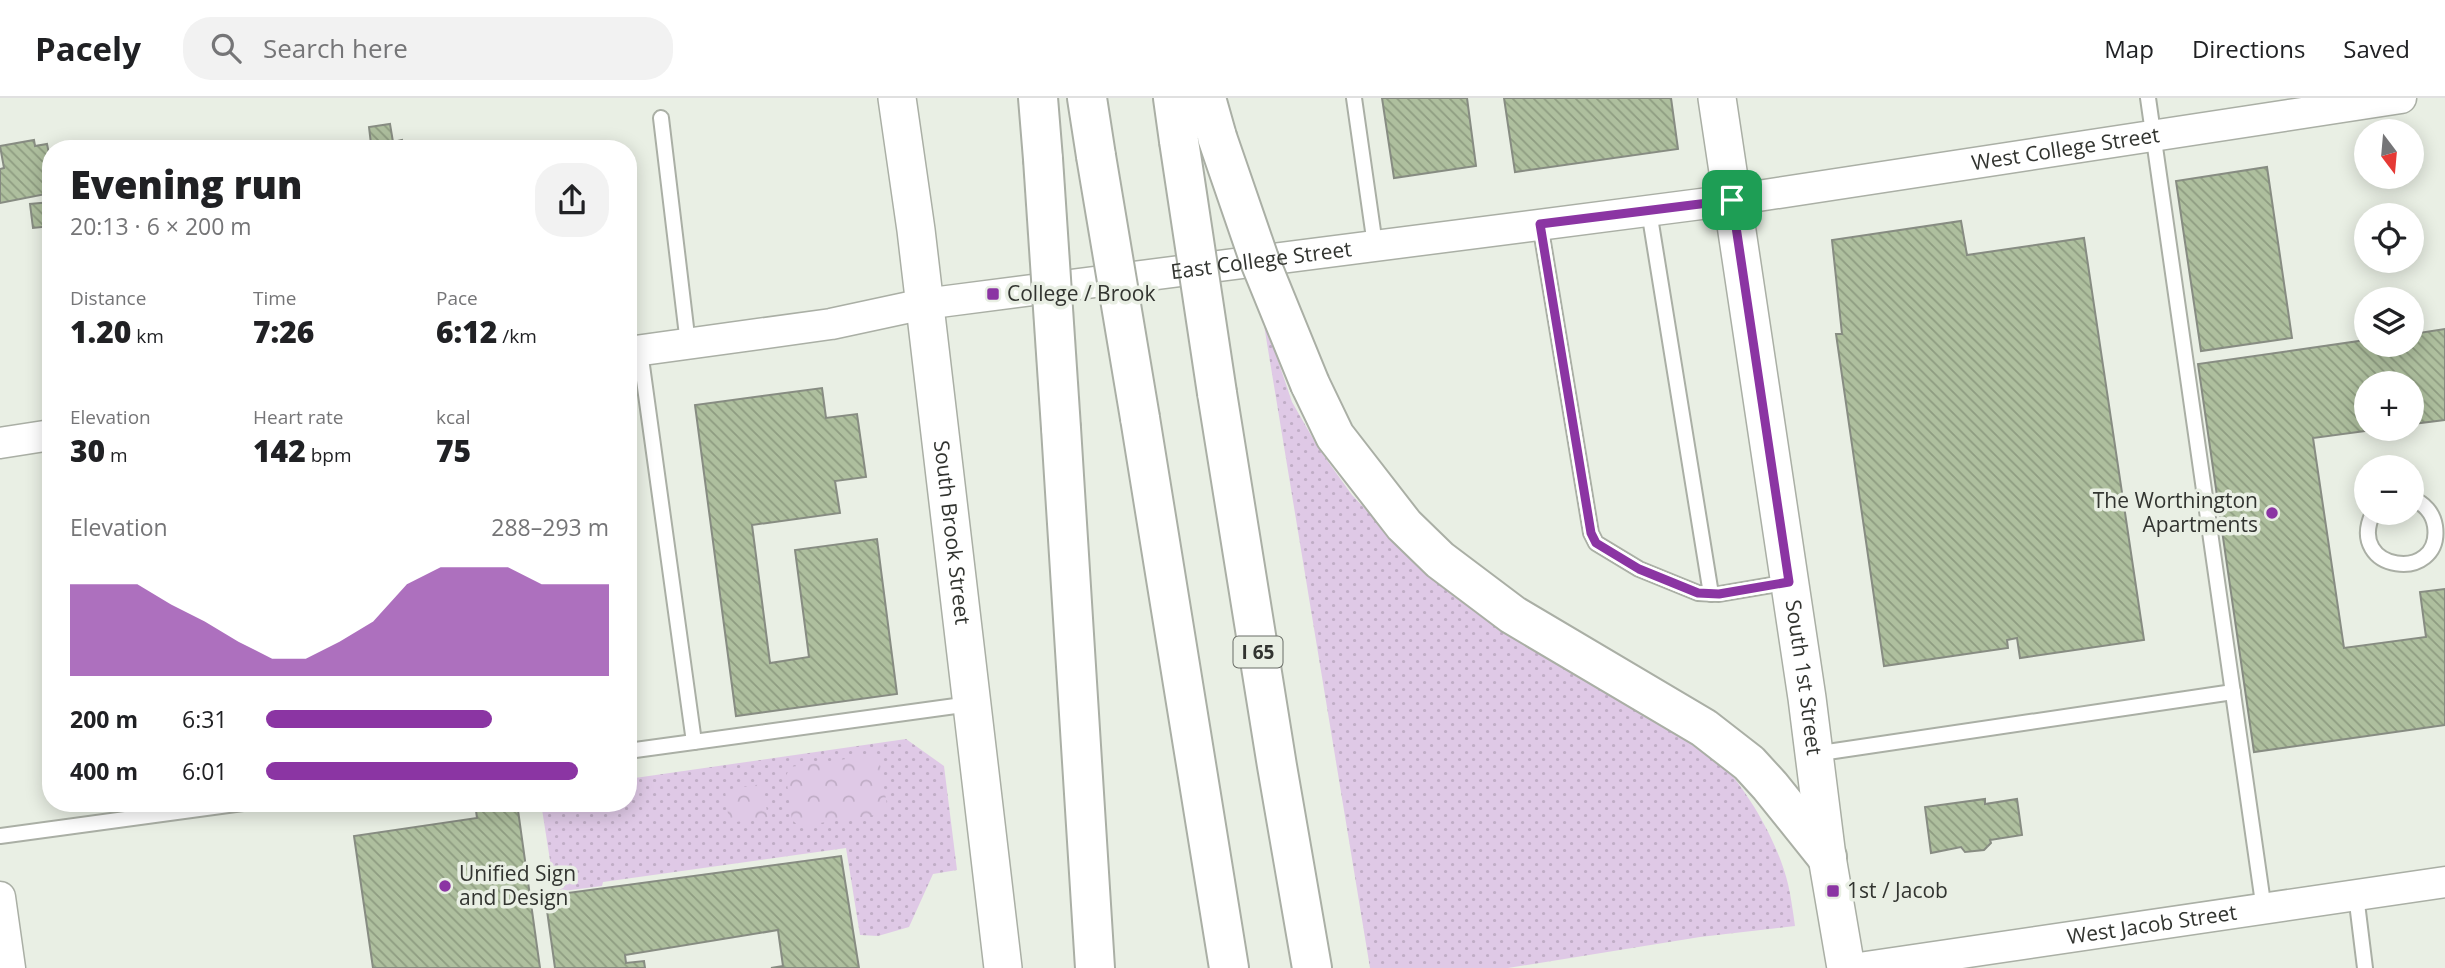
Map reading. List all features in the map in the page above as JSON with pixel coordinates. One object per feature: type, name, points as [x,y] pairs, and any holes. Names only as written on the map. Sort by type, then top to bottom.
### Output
[{"type":"highway","points":[[1038,98],[1095,968]]},
{"type":"highway","points":[[1087,98],[1229,968]]},
{"type":"highway","name":"I 65","points":[[1173,98],[1217,393],[1312,968]]},
{"type":"highway","points":[[1206,98],[1259,259],[1310,384],[1335,436],[1404,525],[1475,589],[1513,615],[1704,729],[1749,764],[1827,857]]},
{"type":"street","name":"South Brook Street","points":[[897,98],[1003,968]]},
{"type":"street","name":"South 1st Street","points":[[1717,98],[1807,698],[1827,857],[1846,968]]},
{"type":"street","name":"West College Street","points":[[1732,200],[2401,98]]},
{"type":"street","name":"East College Street","points":[[637,351],[831,324],[924,304],[1732,200]]},
{"type":"street","points":[[0,443],[42,437]]},
{"type":"street","name":"West Jacob Street","points":[[1859,968],[2445,882]]},
{"type":"street","points":[[0,897],[10,968]]},
{"type":"lane","points":[[1354,98],[1375,245]]},
{"type":"lane","points":[[2148,98],[2264,909]]},
{"type":"lane","points":[[661,118],[688,344]]},
{"type":"lane","points":[[1649,211],[1711,594]]},
{"type":"lane","points":[[1540,224],[1591,533],[1596,543],[1639,569],[1698,593],[1719,594],[1789,582]]},
{"type":"lane","points":[[637,371],[694,742]]},
{"type":"lane","points":[[2368,525],[2368,539],[2374,551],[2384,561],[2397,565],[2410,564],[2422,559],[2436,536],[2435,523],[2430,511],[2424,506]]},
{"type":"lane","points":[[2430,511],[2445,508]]},
{"type":"lane","points":[[1812,754],[2233,692]]},
{"type":"lane","points":[[637,750],[971,704]]},
{"type":"lane","points":[[0,836],[177,812]]},
{"type":"lane","points":[[2356,895],[2365,968]]},
{"type":"green space","points":[[1262,313],[1292,402],[1319,449],[1352,495],[1390,535],[1490,622],[1535,651],[1620,694],[1720,761],[1752,803],[1770,835],[1788,884],[1795,926],[1700,937],[1508,968],[1370,968]]},
{"type":"green space","points":[[906,739],[944,766],[957,870],[933,874],[909,927],[878,936],[860,935],[846,848],[603,882],[602,886],[555,892],[542,812],[637,812],[637,778]]},
{"type":"green space","points":[[874,755],[879,759],[887,805],[882,811],[875,815],[799,826],[792,820],[786,776],[790,767]]},
{"type":"green space","points":[[762,784],[768,817],[729,823],[725,790]]},
{"type":"building","points":[[1382,98],[1467,98],[1476,166],[1394,178]]},
{"type":"building","points":[[1504,98],[1671,98],[1678,149],[1515,172]]},
{"type":"building","points":[[390,124],[393,140],[371,140],[369,127]]},
{"type":"building","points":[[34,140],[35,146],[42,145],[42,195],[0,203],[0,169],[4,168],[0,146]]},
{"type":"building","points":[[2267,167],[2292,338],[2201,351],[2176,181]]},
{"type":"building","points":[[42,203],[42,227],[33,228],[30,204]]},
{"type":"building","points":[[1961,221],[1967,255],[2084,238],[2144,640],[2020,658],[2017,638],[2007,640],[2008,648],[1884,666],[1836,334],[1842,334],[1832,240]]},
{"type":"building","name":"The Worthington Apartments","points":[[2445,329],[2445,420],[2424,423],[2424,371],[2354,371],[2354,432],[2313,438],[2344,648],[2426,637],[2420,592],[2445,589],[2445,725],[2254,752],[2198,364],[2354,342],[2354,357],[2424,357],[2424,332]]},
{"type":"building","points":[[822,388],[826,418],[857,414],[866,477],[835,481],[840,513],[752,525],[770,663],[809,657],[795,550],[877,539],[897,694],[736,716],[695,405]]},
{"type":"building","points":[[1985,799],[1985,804],[2017,799],[2022,835],[1990,840],[1991,843],[1984,850],[1965,852],[1961,847],[1931,853],[1925,807]]},
{"type":"building","name":"Unified Sign and Design","points":[[476,812],[518,812],[540,968],[373,968],[354,836],[477,818]]},
{"type":"building","points":[[841,856],[859,968],[771,968],[783,966],[778,930],[625,955],[626,963],[644,961],[645,968],[555,968],[545,896]]},
{"type":"place","name":"College / Brook","points":[[993,294]]},
{"type":"place","name":"The Worthington Apartments","points":[[2272,513]]},
{"type":"place","name":"Unified Sign and Design","points":[[445,886]]},
{"type":"place","name":"1st / Jacob","points":[[1833,891]]},
{"type":"route","points":[[1732,200],[1789,582],[1719,594],[1698,593],[1639,569],[1596,543],[1591,533],[1540,224],[1732,200]]}]
